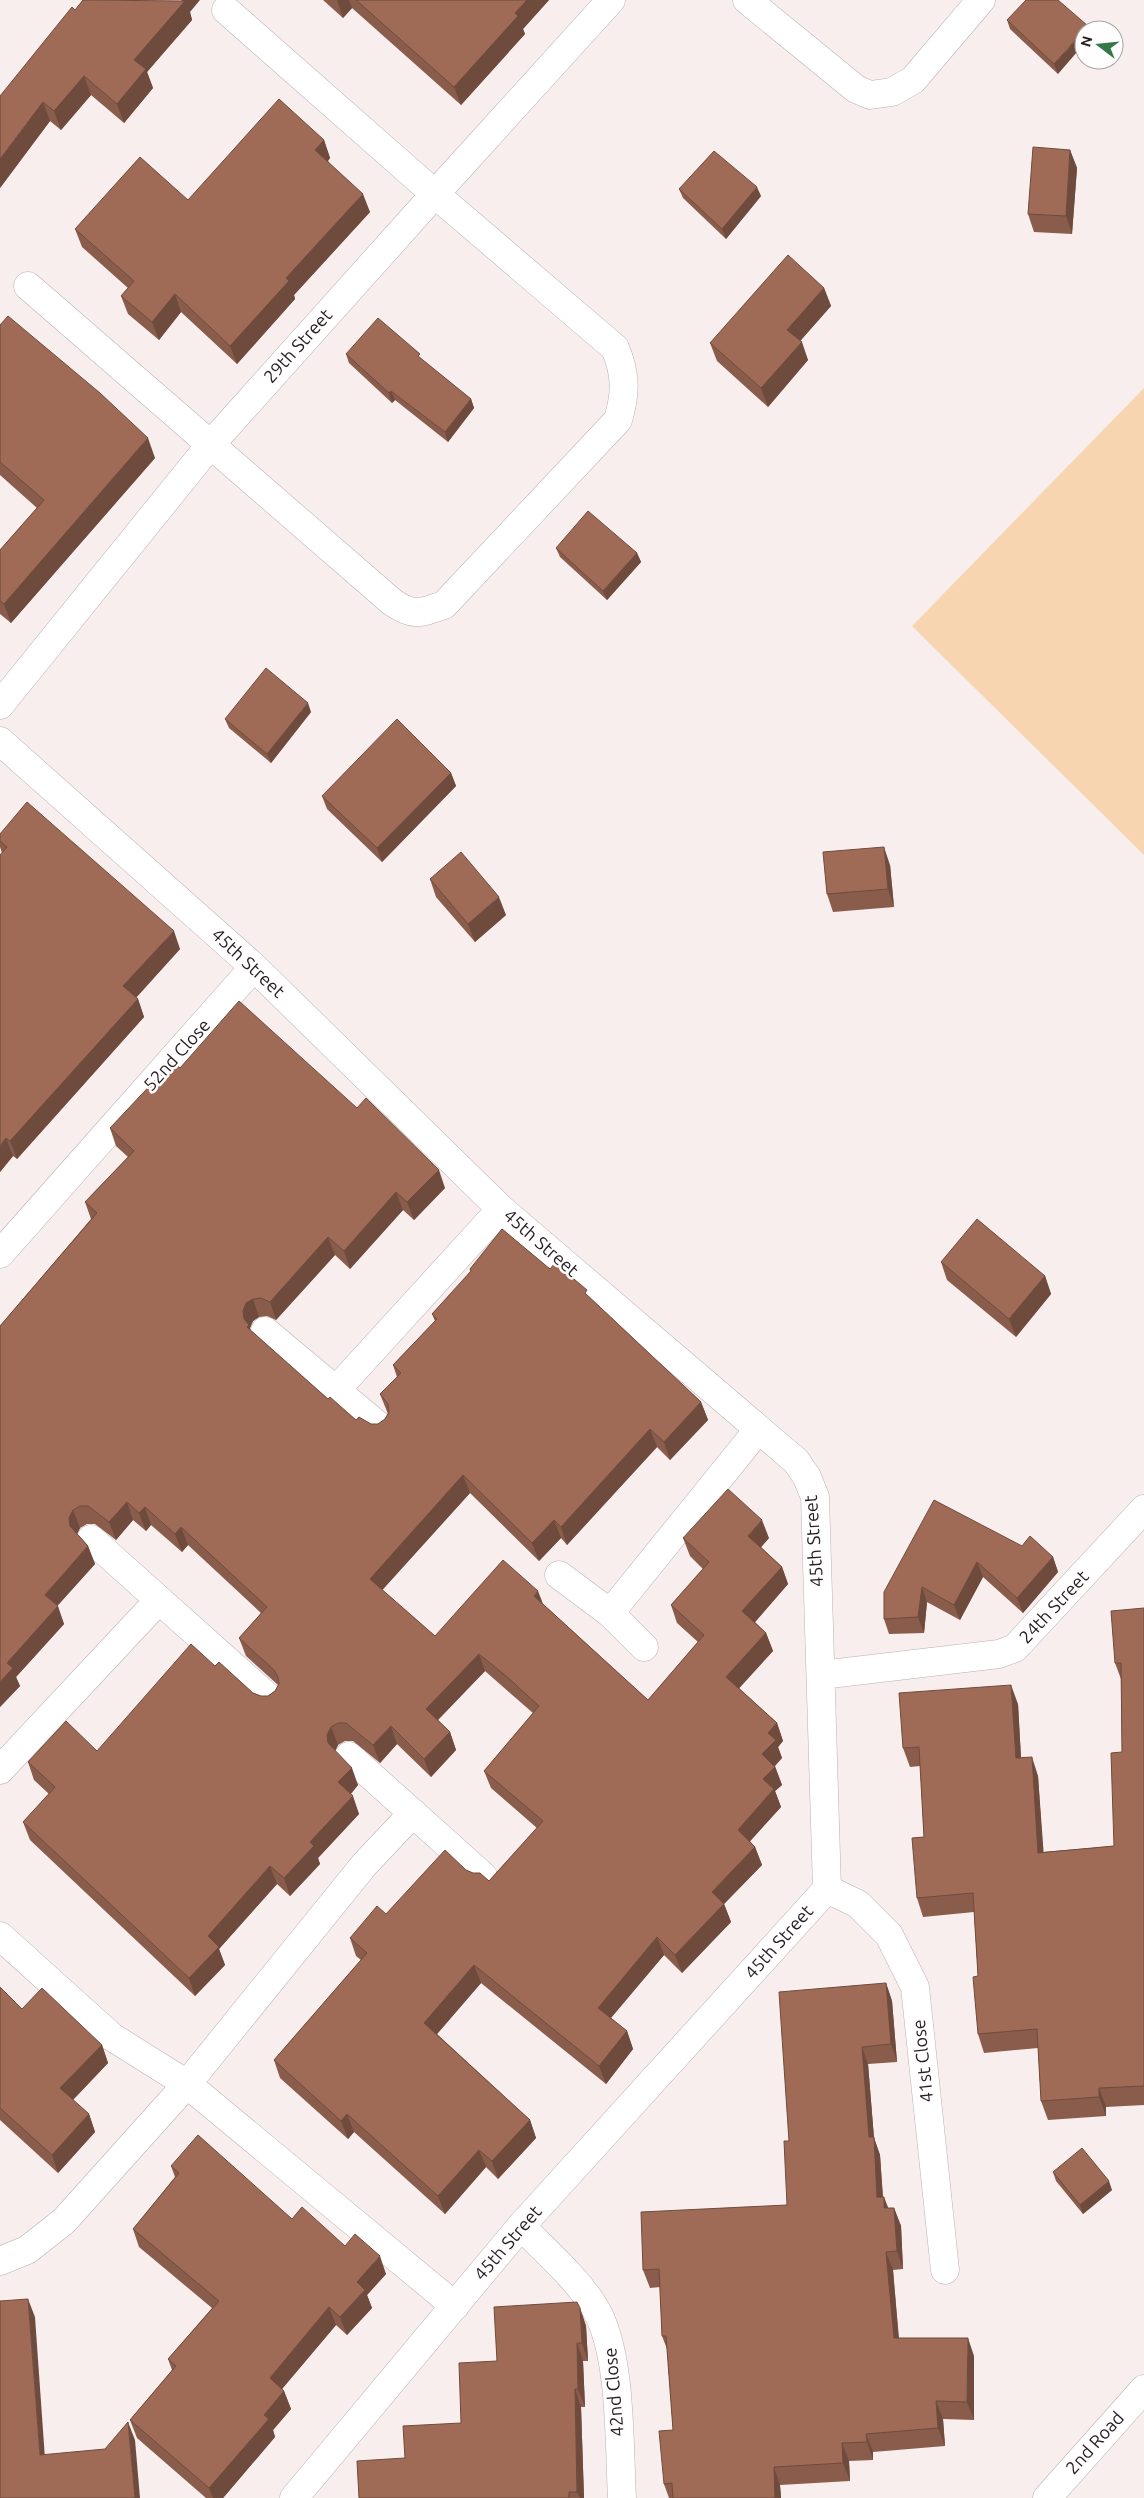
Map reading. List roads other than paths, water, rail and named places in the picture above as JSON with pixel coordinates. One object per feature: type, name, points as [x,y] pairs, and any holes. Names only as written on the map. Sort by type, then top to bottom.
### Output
[{"type":"street","name":"29th Street","points":[[0,705],[211,444],[611,0]]},
{"type":"street","points":[[747,0],[856,89],[870,95],[892,92],[913,80],[981,0]]},
{"type":"street","points":[[28,286],[392,602],[408,612],[425,612],[444,605],[618,420],[624,401],[626,382],[615,348],[435,194],[226,10]]},
{"type":"street","name":"45th Street","points":[[0,741],[254,967],[501,1209],[796,1461],[807,1477],[815,1497],[827,1889],[521,2226],[294,2498]]},
{"type":"street","name":"52nd Close","points":[[0,1254],[254,967]]},
{"type":"street","points":[[336,1390],[501,1209]]},
{"type":"street","points":[[265,1331],[380,1427]]},
{"type":"street","points":[[610,1613],[758,1430]]},
{"type":"street","name":"24th Street","points":[[821,1675],[999,1654],[1015,1648],[1144,1509]]},
{"type":"street","points":[[90,1539],[270,1699]]},
{"type":"street","points":[[559,1575],[610,1613],[644,1647]]},
{"type":"street","points":[[0,1770],[159,1600]]},
{"type":"street","points":[[349,1756],[483,1876]]},
{"type":"street","points":[[0,2261],[27,2250],[64,2221],[187,2084],[364,1865],[413,1813]]},
{"type":"street","name":"41st Close","points":[[827,1889],[858,1904],[889,1935],[916,1987],[945,2270]]},
{"type":"street","points":[[0,1936],[112,2037],[187,2084],[455,2306]]},
{"type":"street","name":"42nd Close","points":[[521,2226],[569,2275],[595,2308],[609,2339],[615,2377],[622,2498]]},
{"type":"street","name":"2nd Road","points":[[1047,2498],[1144,2389]]}]
